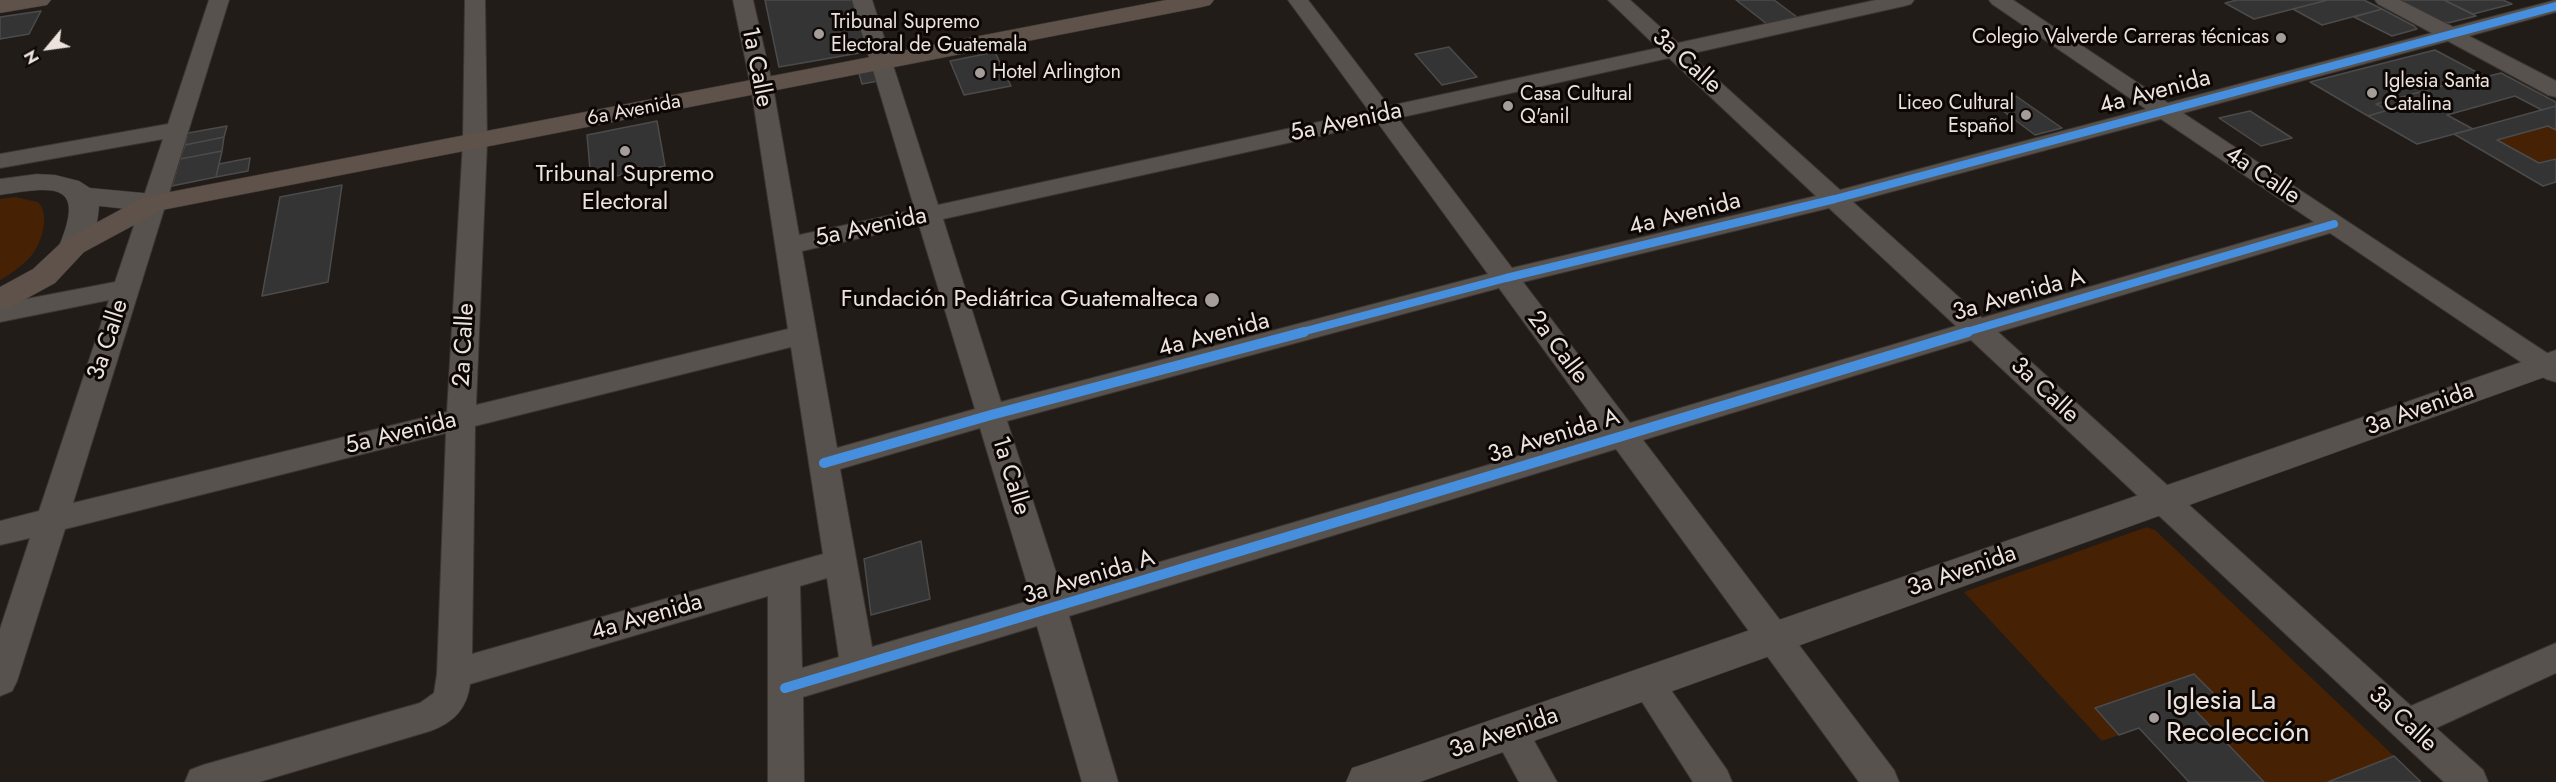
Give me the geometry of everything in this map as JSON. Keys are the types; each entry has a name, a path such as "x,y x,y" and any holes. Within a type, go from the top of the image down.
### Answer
{"main road":[{"path":"0,6 39,0"},
{"name":"6a Avenida","path":"0,300 44,276 57,266 74,246 154,203 1202,0"}],"street":[{"name":"3a Calle","path":"0,681 219,0"},
{"name":"2a Calle","path":"203,782 430,716 444,708 452,695 461,420 475,142 476,0"},
{"name":"1a Calle","path":"743,0 762,87 858,667"},
{"name":"1a Calle","path":"862,0 1052,609 1056,635 1100,782"},
{"name":"2a Calle","path":"1298,0 1881,782"},
{"name":"3a Calle","path":"1618,0 2470,782"},
{"name":"5a Avenida","path":"788,246 1904,0"},
{"name":"4a Calle","path":"1999,0 2334,224 2552,366"},
{"path":"2385,0 2556,90"},
{"name":"4a Avenida","path":"824,463 991,415 1506,279 1835,199 2556,6"},
{"path":"0,162 178,129"},
{"path":"0,187 30,182 52,182 70,187 81,196 154,203"},
{"name":"6a Avenida","path":"74,246 85,216 81,196"},
{"name":"3a Avenida A","path":"785,688 1977,329 2334,224"},
{"path":"0,313 126,288"},
{"name":"5a Avenida","path":"0,533 802,335"},
{"name":"3a Avenida","path":"1367,782 2552,366"},
{"name":"4a Avenida","path":"454,674 840,562"},
{"path":"784,578 786,782"},
{"path":"2407,724 2556,657"},
{"path":"1647,683 1714,782"},
{"path":"1510,732 1539,782"}],"shaded area":[{"path":"2548,126 2556,130 2556,159 2539,163 2497,140"},
{"path":"15,197 38,202 44,214 43,230 31,256 16,270 0,280 0,199"},
{"path":"2147,527 2155,530 2394,756 2328,782 2264,782 2194,709 2219,700 2194,674 2096,708 2119,735 2102,741 1964,592"}],"building":[{"name":"Tribunal Supremo Electoral de Guatemala","path":"765,0 855,0 871,51 779,67"},
{"path":"1736,0 1774,0 1797,17 1767,24"},
{"path":"2237,0 2328,0 2254,19 2225,3"},
{"path":"2328,0 2364,0 2382,9 2322,25 2293,9"},
{"path":"2398,0 2444,0 2476,16 2448,23 2439,21"},
{"path":"2444,0 2503,0 2512,4 2473,14"},
{"path":"2382,9 2417,29 2392,36 2354,17"},
{"path":"41,11 29,34 0,39 0,17"},
{"path":"1449,47 1477,77 1442,85 1415,54"},
{"name":"Iglesia Santa Catalina","path":"2435,50 2482,75 2376,104 2388,110 2368,116 2310,82"},
{"name":"Hotel Arlington","path":"995,52 1011,86 964,95 950,61"},
{"path":"873,67 878,81 862,84 858,70"},
{"path":"2501,73 2556,102 2556,106 2542,110 2515,96 2447,115 2473,129 2417,144 2368,116 2388,110 2376,104 2482,75 2485,77"},
{"name":"Liceo Cultural Español","path":"2016,96 2062,128 2035,135 1991,102"},
{"path":"2556,106 2556,130 2548,126 2497,140 2539,163 2556,159 2556,182 2543,186 2454,134"},
{"path":"2250,111 2292,138 2261,146 2219,118"},
{"name":"Tribunal Supremo Electoral","path":"657,121 665,166 591,181 587,135"},
{"path":"227,126 224,137 185,145 188,133"},
{"path":"224,137 222,151 180,159 185,145"},
{"path":"222,151 216,177 172,186 180,159"},
{"path":"250,158 248,171 216,177 219,164"},
{"path":"342,185 328,282 262,296 280,197"},
{"path":"921,541 930,599 871,615 864,559"},
{"name":"Iglesia La Recolección","path":"2194,674 2220,700 2194,709 2264,782 2189,782 2139,728 2119,735 2095,708"},
{"path":"2394,756 2421,782 2328,782"}],"cycle path":[{"path":"824,463 991,415 1506,278 1835,199 2556,6"},
{"path":"785,688 1977,329 2334,224"}],"place":[{"name":"Tribunal Supremo Electoral de Guatemala","path":"819,34"},
{"name":"Colegio Valverde Carreras técnicas","path":"2281,38"},
{"name":"Hotel Arlington","path":"980,73"},
{"name":"Iglesia Santa Catalina","path":"2372,93"},
{"name":"Casa Cultural Q'anil","path":"1508,106"},
{"name":"Liceo Cultural Español","path":"2026,115"},
{"name":"Tribunal Supremo Electoral","path":"625,151"},
{"name":"Fundación Pediátrica Guatemalteca","path":"1212,300"},
{"name":"Iglesia La Recolección","path":"2154,718"}]}
